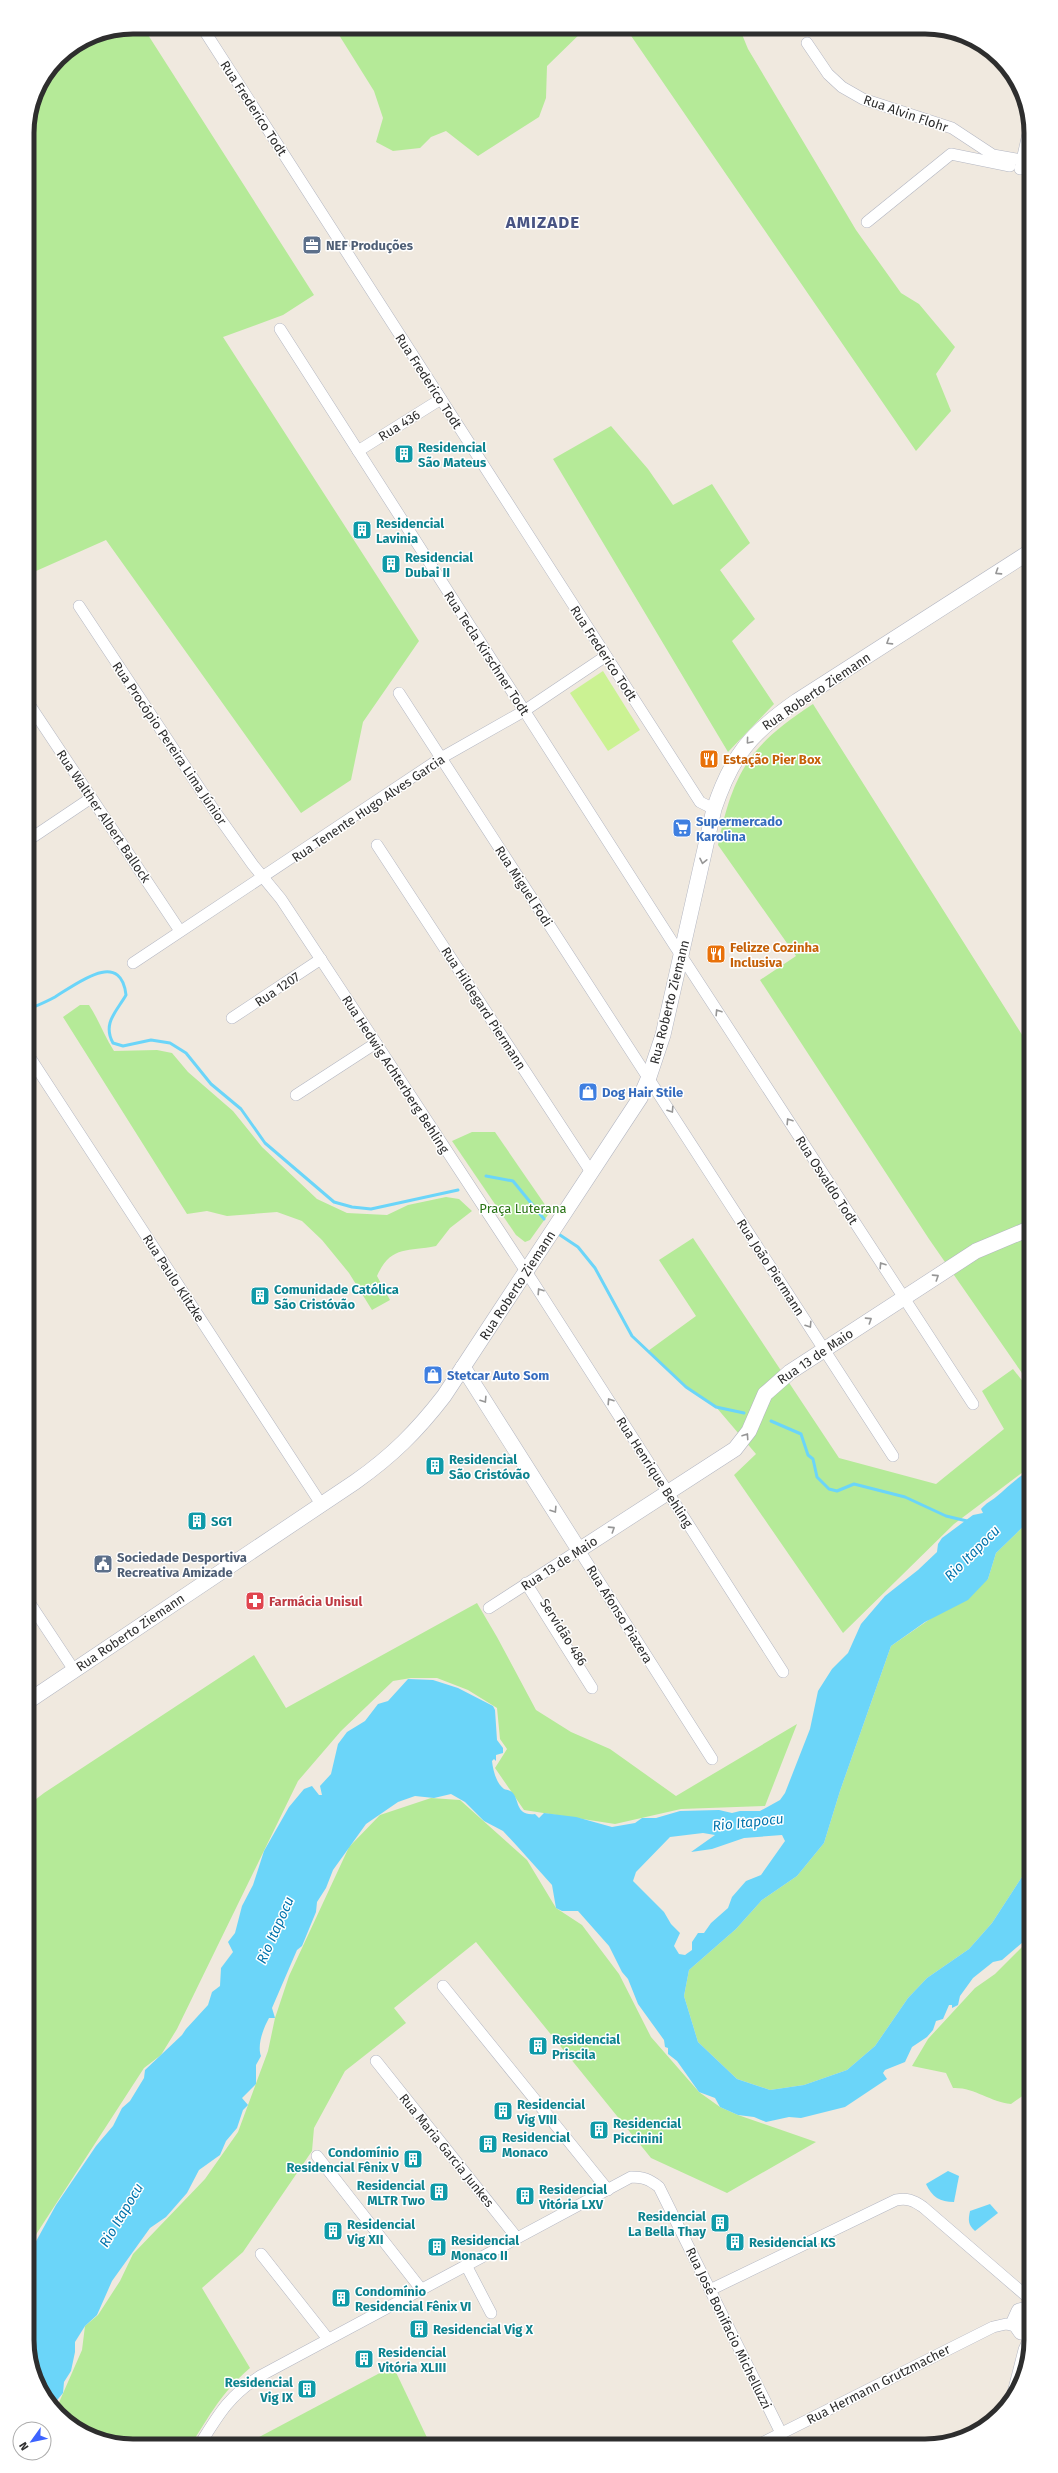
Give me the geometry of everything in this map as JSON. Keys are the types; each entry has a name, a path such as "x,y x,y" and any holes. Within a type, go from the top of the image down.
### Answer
{"main road":[{"name":"Rua Roberto Ziemann","path":"34,1697 360,1479 401,1447 430,1414 463,1367 627,1119 649,1078 663,1035 714,809 722,786 735,760 750,738 765,724 797,700 1024,555"},
{"name":"Rua 13 de Maio","path":"579,1550 735,1449 749,1431 761,1401 771,1387 790,1372 982,1248 1024,1231"},
{"name":"Rua Afonso Piazera","path":"463,1367 579,1550"}],"street":[{"name":"Rua Frederico Todt","path":"206,34 700,802 714,809"},
{"name":"Rua Alvin Flohr","path":"807,43 828,74 842,87 856,95 904,114 952,128 993,155 1021,165"},
{"path":"867,222 951,154 1021,165 1024,152"},
{"name":"Rua Tecla Kirschner Todt","path":"280,329 682,956"},
{"name":"Rua 436","path":"358,450 441,399"},
{"name":"Rua Procópio Pereira Lima Júnior","path":"79,606 216,813 264,877"},
{"name":"Rua Tenente Hugo Alves Garcia","path":"133,963 441,758 524,711 606,656"},
{"name":"Rua Miguel Fodi","path":"399,693 649,1078"},
{"name":"Rua Walther Albert Ballock","path":"34,711 180,931"},
{"path":"34,836 92,798"},
{"name":"Rua Hildegard Piermann","path":"377,846 592,1172"},
{"name":"Rua Hedwig Achterberg Behling","path":"264,877 321,959 526,1272"},
{"name":"Rua Osvaldo Todt","path":"682,956 973,1404"},
{"name":"Rua 1207","path":"232,1018 321,959"},
{"path":"296,1095 376,1043"},
{"name":"Rua Paulo Klitzke","path":"34,1064 321,1504"},
{"name":"Rua João Piermann","path":"649,1078 893,1456"},
{"name":"Rua Henrique Behling","path":"526,1272 783,1672"},
{"name":"Rua 13 de Maio","path":"489,1608 579,1550"},
{"name":"Rua Afonso Piazera","path":"579,1550 712,1759"},
{"path":"529,1582 595,1686"},
{"path":"34,1609 74,1670"},
{"path":"203,2439 219,2412 235,2393 262,2375 608,2190 443,1986"},
{"name":"Rua Maria Garcia Junkes","path":"376,2062 517,2238"},
{"path":"317,2156 421,2289"},
{"name":"Rua José Bonifacio Michelluzzi","path":"608,2190 631,2177 641,2177 650,2180 659,2187 781,2432"},
{"path":"710,2290 896,2200 906,2198 923,2207 1021,2292 1022,2316"},
{"path":"261,2254 328,2339"},
{"path":"466,2265 491,2312"},
{"name":"Rua Hermann Grutzmacher","path":"768,2439 957,2344 1022,2316"}],"green space":[{"path":"147,34 314,295 283,315 223,337 419,641 363,722 351,780 301,813 106,540 34,572 34,127 37,107 44,89 54,73 68,59 83,47 107,37"},
{"path":"338,34 580,34 547,66 546,98 539,117 478,156 446,131 431,137 420,148 393,151 376,142 383,118 374,91"},
{"path":"630,34 742,34 748,49 856,230 901,293 919,304 955,347 936,374 951,411 916,451"},
{"path":"611,426 648,469 673,505 712,484 750,543 720,570 755,619 732,641 774,704 728,752 553,459"},
{"path":"603,671 640,730 608,751 570,693"},
{"path":"813,704 1024,1038 1024,1376 929,1239 760,980 796,956 718,845 730,798 738,779 759,747 791,719"},
{"path":"80,1005 89,1005 114,1051 157,1050 172,1053 188,1072 233,1111 262,1147 317,1199 347,1213 387,1215 408,1205 446,1197 459,1199 472,1211 450,1228 436,1246 408,1250 394,1254 388,1259 382,1266 377,1276 390,1300 372,1310 349,1273 322,1240 302,1221 277,1212 227,1216 207,1211 187,1214 63,1017"},
{"name":"Praça Luterana","path":"472,1132 495,1132 550,1212 530,1240 525,1242 516,1235 452,1141"},
{"path":"693,1238 839,1458 936,1484 1004,1429 982,1391 1013,1369 1024,1383 1024,1471 954,1524 843,1633 734,1475 756,1454 716,1407 686,1387 648,1351 696,1316 659,1260"},
{"path":"1024,1526 1024,1874 992,1923 969,1949 927,1978 908,1998 875,2046 847,2070 804,2085 770,2090 737,2079 698,2042 684,1996 689,1970 736,1929 762,1900 797,1876 824,1843 840,1791 891,1646 988,1579 996,1553"},
{"path":"477,1603 536,1710 571,1732 610,1749 676,1796 797,1724 765,1806 681,1809 615,1824 524,1810 495,1768 507,1749 500,1739 497,1708 468,1690 437,1678 411,1678 393,1681 341,1731 298,1781 177,2029 161,2055 144,2068 34,2239 34,1801 254,1655 286,1708"},
{"path":"431,1798 460,1800 527,1860 556,1908 582,1925 619,1974 651,2037 699,2092 720,2107 738,2115 816,2142 727,2193 651,2158 476,1942 394,2008 406,2023 345,2071 314,2128 312,2151 243,2252 202,2288 250,2368 223,2396 194,2439 127,2439 101,2434 89,2429 73,2419 58,2405 82,2350 85,2326 98,2315 120,2281 133,2254 205,2179 238,2132 268,2051 275,2018 289,1976 349,1847 380,1815"},
{"path":"1024,1945 1024,2095 1011,2104 996,2101 961,2088 953,2088 946,2073 912,2066 928,2039 975,1988 995,1974"},
{"path":"393,2366 428,2439 255,2439"}],"water":[{"name":"Rio Itapocu","path":"1024,1474 1024,1526 996,1553 988,1579 968,1600 925,1622 891,1646 840,1791 824,1843 797,1876 762,1900 736,1929 689,1970 684,1996 698,2042 737,2079 770,2090 804,2085 847,2070 875,2046 908,1998 927,1978 969,1949 992,1923 1024,1874 1024,1941 1002,1960 993,1962 973,1978 960,1996 958,2005 952,2008 952,2005 949,2005 943,2019 936,2021 933,2030 927,2037 912,2047 905,2062 885,2070 883,2073 887,2079 845,2107 801,2118 789,2117 766,2122 754,2117 738,2115 720,2107 715,2098 699,2092 677,2061 668,2054 668,2048 665,2047 664,2040 638,2004 628,1979 622,1972 609,1946 578,1911 562,1911 556,1908 552,1885 503,1831 484,1821 465,1802 451,1794 434,1798 415,1796 398,1802 366,1824 333,1870 326,1888 317,1902 316,1912 302,1946 297,1950 272,2008 275,2018 269,2018 263,2032 260,2042 261,2056 256,2065 256,2084 242,2098 248,2105 243,2110 237,2128 226,2141 220,2155 199,2170 187,2193 166,2217 150,2228 112,2281 97,2315 85,2326 75,2342 75,2352 71,2371 64,2382 63,2393 56,2402 47,2390 39,2372 34,2346 34,2245 56,2205 96,2146 113,2126 122,2108 130,2101 144,2078 145,2070 182,2035 208,2005 212,1992 220,1986 221,1968 233,1952 228,1942 235,1933 242,1906 253,1885 264,1851 289,1807 304,1789 312,1786 319,1795 322,1795 320,1786 331,1774 338,1744 347,1732 365,1721 378,1704 388,1701 408,1679 433,1680 458,1688 493,1706 495,1710 497,1740 503,1748 503,1753 496,1755 496,1761 494,1759 492,1761 494,1772 501,1786 512,1792 519,1807 524,1813 535,1814 539,1818 544,1813 576,1817 612,1827 635,1823 642,1818 656,1818 680,1811 719,1810 732,1813 740,1811 760,1811 780,1800 785,1793 810,1729 818,1691 832,1669 848,1653 861,1624 885,1596 918,1570 937,1552 938,1544 942,1538 973,1515 983,1513 981,1509 985,1505","holes":["703,1833 715,1835 691,1852 712,1849 744,1838 782,1835 785,1841 761,1875 746,1881 732,1897 728,1908 711,1923 704,1933 698,1933 692,1942 692,1950 685,1955 679,1954 674,1946 680,1933 671,1924 664,1912 633,1881 636,1872 670,1837"]},
{"path":"948,2171 959,2176 954,2202 937,2198 926,2184"},
{"path":"990,2204 998,2213 975,2231 969,2222 970,2211"}],"waterway":[{"path":"34,1007 52,999 74,985 96,974 107,972 116,974 122,981 126,995 110,1023 110,1036 113,1043 123,1046 151,1040 170,1043 186,1053 211,1084 241,1109 265,1143 334,1202 352,1207 371,1209 458,1190"},
{"path":"486,1176 513,1181 544,1219"},
{"path":"560,1235 578,1247 595,1268 632,1336 686,1387 716,1407 744,1413"},
{"path":"771,1421 801,1434 808,1455 813,1459 817,1477 829,1489 837,1491 854,1484 905,1497 946,1516 967,1521"}],"place":[{"name":"NEF Produções","path":"312,245"},
{"name":"Residencial São Mateus","path":"404,454"},
{"name":"Residencial Lavinia","path":"362,530"},
{"name":"Residencial Dubai II","path":"391,564"},
{"name":"Estação Pier Box","path":"709,759"},
{"name":"Supermercado Karolina","path":"682,828"},
{"name":"Felizze Cozinha Inclusiva","path":"716,954"},
{"name":"Dog Hair Stile","path":"588,1092"},
{"name":"Comunidade Católica São Cristóvão","path":"260,1296"},
{"name":"Stetcar Auto Som","path":"433,1375"},
{"name":"Residencial São Cristóvão","path":"435,1466"},
{"name":"SG1","path":"197,1521"},
{"name":"Sociedade Desportiva Recreativa Amizade","path":"103,1564"},
{"name":"Farmácia Unisul","path":"255,1601"},
{"name":"Residencial Priscila","path":"538,2046"},
{"name":"Residencial Vig VIII","path":"503,2111"},
{"name":"Residencial Piccinini","path":"599,2130"},
{"name":"Residencial Monaco","path":"488,2144"},
{"name":"Condomínio Residencial Fênix V","path":"413,2159"},
{"name":"Residencial MLTR Two","path":"439,2192"},
{"name":"Residencial Vitória LXV","path":"525,2196"},
{"name":"Residencial La Bella Thay","path":"720,2223"},
{"name":"Residencial Vig XII","path":"333,2231"},
{"name":"Residencial KS","path":"735,2242"},
{"name":"Residencial Monaco II","path":"437,2247"},
{"name":"Condomínio Residencial Fênix VI","path":"341,2298"},
{"name":"Residencial Vig X","path":"419,2329"},
{"name":"Residencial Vitória XLIII","path":"364,2359"},
{"name":"Residencial Vig IX","path":"307,2389"}],"district":[{"name":"AMIZADE","path":"543,222"}]}
